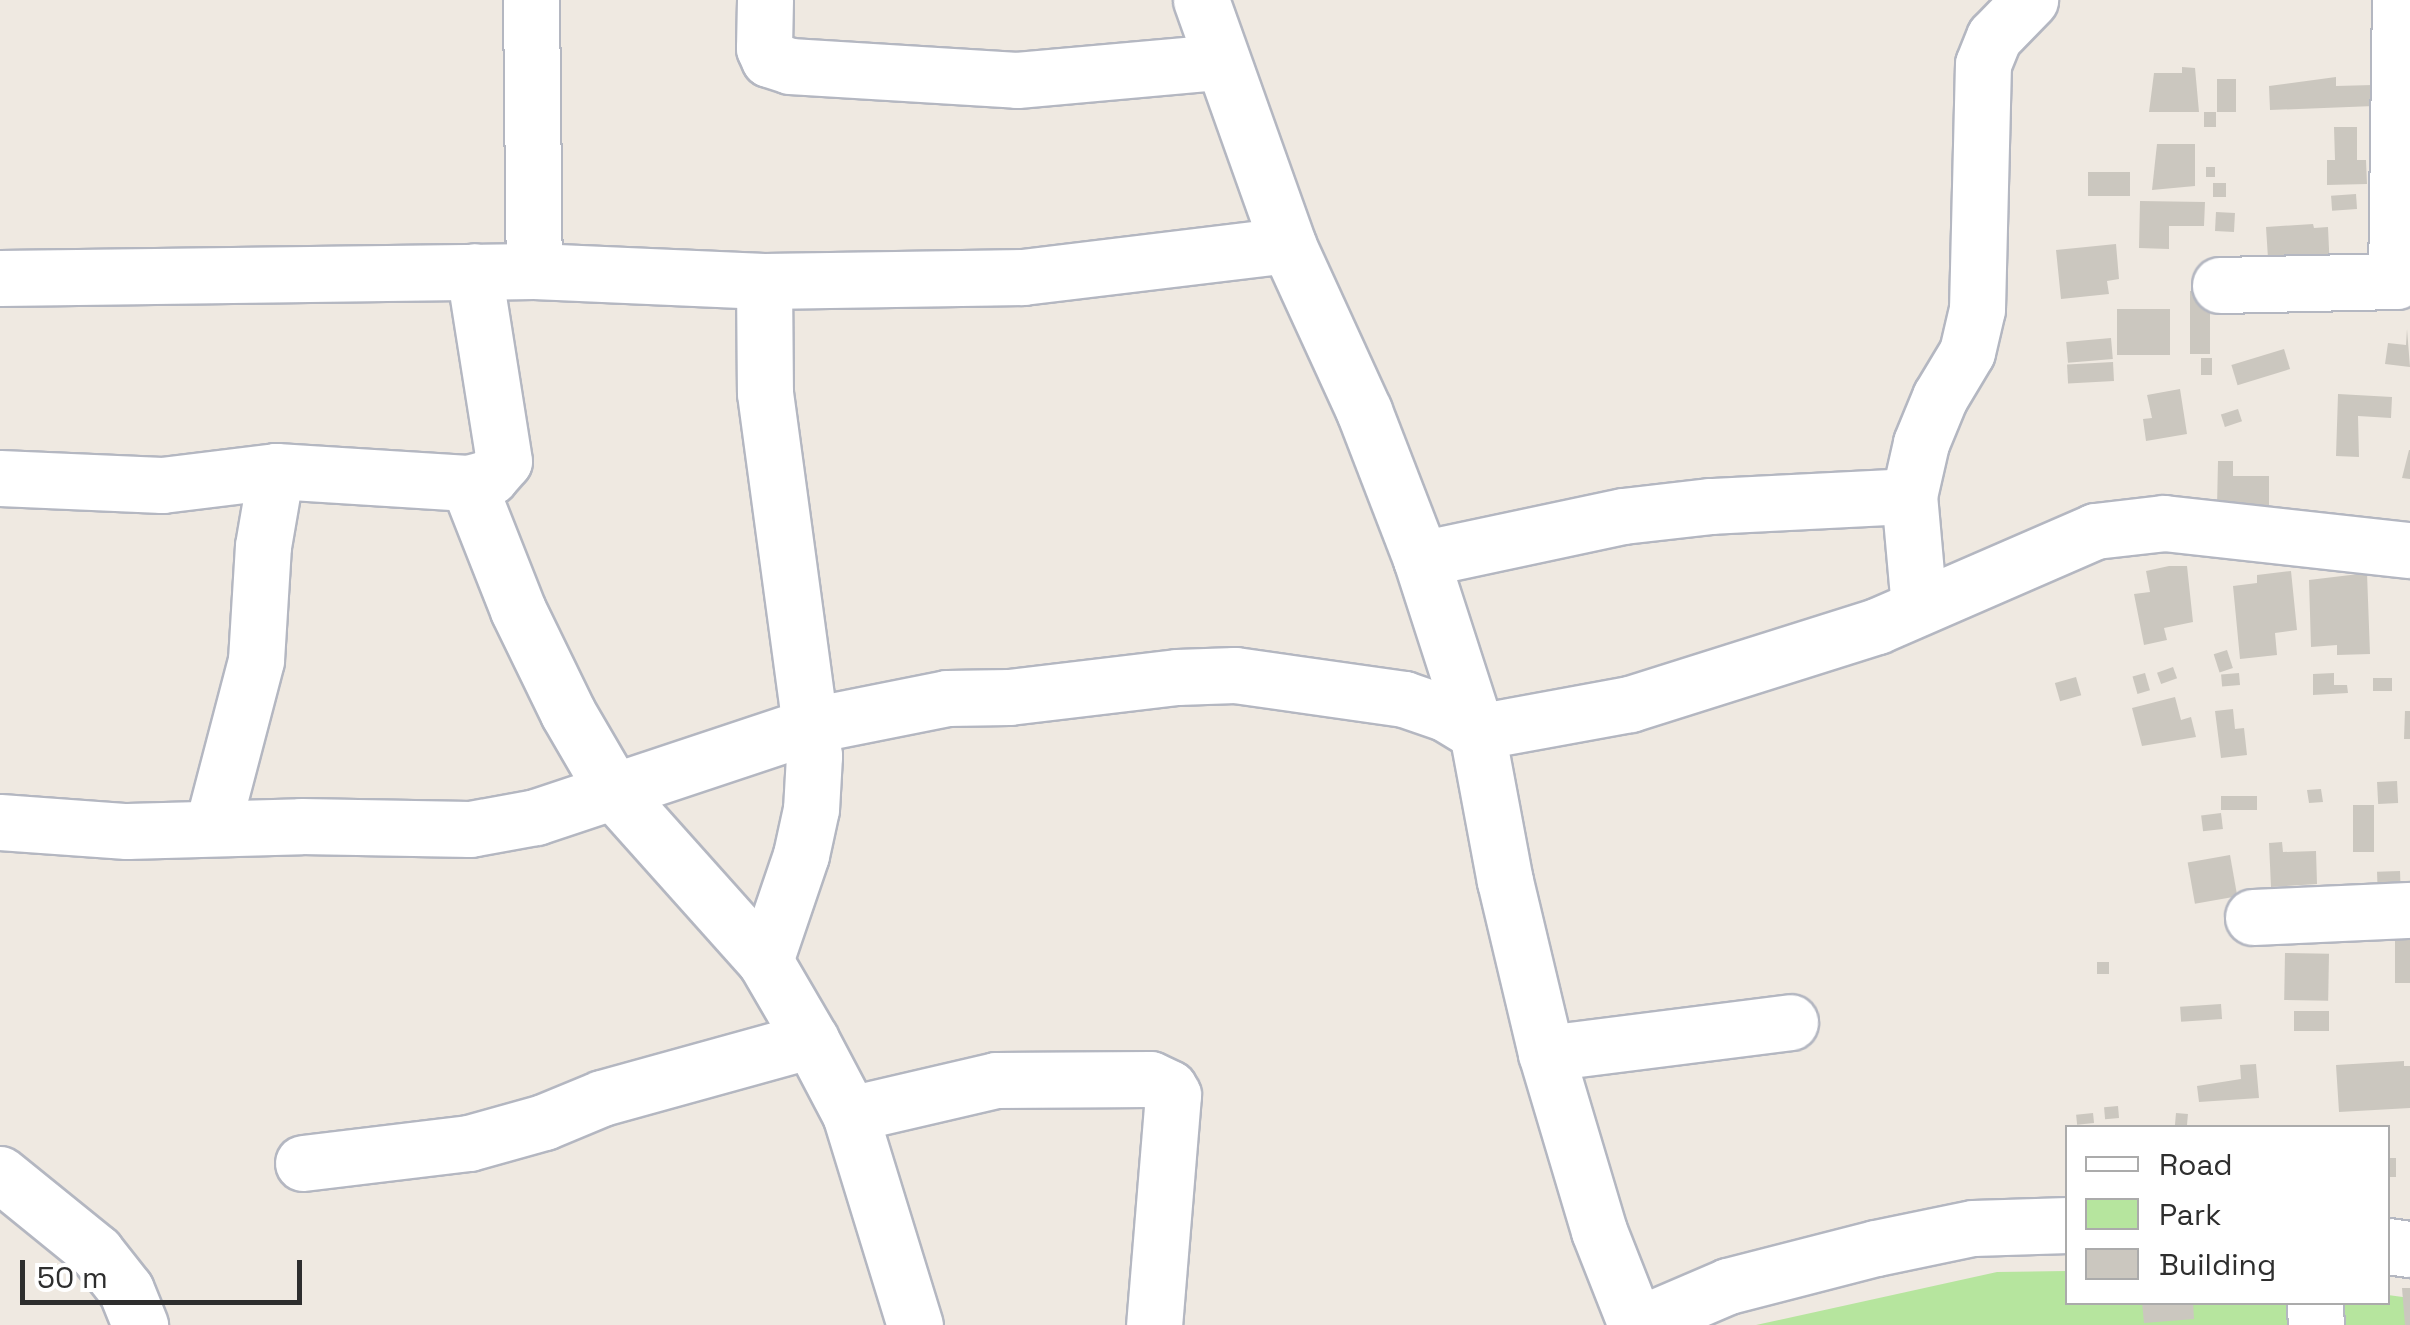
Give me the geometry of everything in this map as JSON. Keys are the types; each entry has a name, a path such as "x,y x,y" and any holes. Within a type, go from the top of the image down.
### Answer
{"street":[{"path":"531,0 534,270"},
{"path":"765,0 764,48 769,59 790,66 1016,80 1219,62"},
{"path":"1201,0 1219,62 1288,245 1364,411 1421,559 1478,732 1504,881 1546,1053 1599,1231 1636,1325 1728,1286 1876,1248 1973,1228 2065,1225"},
{"path":"1920,607 1909,496 1921,442 1940,397 1967,352 1977,309 1983,64 1994,36 2030,0"},
{"path":"2220,285 2396,280 2404,204 2400,0"},
{"path":"0,278 534,270 764,280 1024,277 1288,245"},
{"path":"0,478 162,484 276,471 468,483 496,474 504,462 474,271"},
{"path":"764,280 765,393 812,726 811,809 801,855 765,961"},
{"path":"212,828 256,660 262,546 276,471"},
{"path":"468,483 518,610 568,713 614,792 765,961 811,1040 850,1114 914,1325"},
{"path":"1421,559 1641,514 1711,506 1909,496"},
{"path":"0,822 127,831 470,829 536,817 812,726 947,698 1235,675 1404,699 1445,713 1478,732 1630,704 1877,626 2095,532 2164,523 2410,550"},
{"path":"2254,917 2410,910"},
{"path":"1546,1053 1790,1022"},
{"path":"303,1163 469,1143 544,1122 602,1098 811,1040"},
{"path":"850,1114 996,1080 1150,1079 1169,1088 1173,1095 1158,1236 1154,1325"},
{"path":"0,1174 96,1252 126,1290 140,1325"}],"green space":[{"path":"2065,1271 2065,1305 2390,1305 2390,1295 2410,1298 2410,1325 1756,1325 1997,1272"}],"building":[{"path":"2182,67 2195,68 2199,112 2149,112 2154,73 2182,73"},
{"path":"2336,77 2336,86 2373,85 2374,106 2270,110 2269,86"},
{"path":"2217,79 2236,79 2236,112 2217,112"},
{"path":"2204,112 2216,112 2216,127 2204,127"},
{"path":"2334,127 2357,127 2357,160 2366,160 2367,184 2327,185 2327,160 2335,160"},
{"path":"2157,144 2195,144 2195,186 2152,190"},
{"path":"2206,167 2215,167 2215,177 2206,177"},
{"path":"2088,172 2130,172 2130,196 2088,196"},
{"path":"2213,183 2226,183 2226,197 2213,197"},
{"path":"2356,194 2357,209 2332,211 2331,196"},
{"path":"2140,201 2205,202 2204,226 2169,226 2169,249 2139,248"},
{"path":"2216,212 2235,213 2234,232 2215,231"},
{"path":"2313,224 2314,228 2328,227 2330,271 2269,274 2266,227"},
{"path":"2116,244 2119,279 2107,281 2109,294 2061,299 2056,250"},
{"path":"2190,291 2210,291 2210,354 2190,354"},
{"path":"2117,309 2170,309 2170,355 2117,355"},
{"path":"2407,329 2410,367 2385,364 2388,343 2406,345"},
{"path":"2111,338 2113,359 2068,363 2066,342"},
{"path":"2284,349 2290,369 2238,385 2231,365"},
{"path":"2201,358 2212,358 2212,375 2201,375"},
{"path":"2113,362 2114,381 2068,383 2067,364"},
{"path":"2180,389 2187,434 2146,441 2143,419 2152,418 2147,395"},
{"path":"2338,394 2392,397 2391,418 2358,416 2359,457 2336,456"},
{"path":"2238,409 2242,421 2225,427 2221,415"},
{"path":"2410,450 2410,479 2402,478"},
{"path":"2218,461 2233,461 2233,476 2269,476 2269,518 2217,507"},
{"path":"2187,566 2193,622 2164,628 2167,640 2144,645 2134,594 2150,592 2146,571"},
{"path":"2291,571 2297,630 2275,633 2277,655 2240,659 2233,586 2257,583 2257,575"},
{"path":"2367,573 2370,654 2337,655 2337,645 2311,647 2309,580"},
{"path":"2227,650 2233,668 2220,672 2214,654"},
{"path":"2173,667 2177,678 2161,684 2157,673"},
{"path":"2145,673 2150,690 2137,694 2133,677"},
{"path":"2239,673 2240,685 2222,687 2221,675"},
{"path":"2334,673 2334,685 2347,685 2348,693 2313,695 2313,674"},
{"path":"2076,677 2081,695 2060,701 2055,683"},
{"path":"2373,678 2392,678 2392,691 2373,691"},
{"path":"2175,697 2181,720 2191,717 2196,737 2142,746 2132,708"},
{"path":"2233,709 2235,729 2244,728 2247,755 2221,758 2215,711"},
{"path":"2405,711 2410,711 2410,739 2404,739"},
{"path":"2397,781 2398,803 2378,804 2377,782"},
{"path":"2321,789 2323,802 2309,803 2307,790"},
{"path":"2221,796 2257,796 2257,810 2221,810"},
{"path":"2353,805 2374,805 2374,852 2353,852"},
{"path":"2221,813 2223,829 2203,831 2201,815"},
{"path":"2282,842 2283,852 2316,851 2317,884 2271,887 2269,843"},
{"path":"2230,855 2237,896 2195,904 2188,862"},
{"path":"2400,871 2401,898 2378,899 2377,872"},
{"path":"2395,940 2410,940 2410,983 2395,983"},
{"path":"2285,953 2329,954 2328,1001 2284,1000"},
{"path":"2097,962 2109,962 2109,974 2097,974"},
{"path":"2221,1004 2222,1019 2181,1022 2180,1007"},
{"path":"2294,1011 2329,1011 2329,1031 2294,1031"},
{"path":"2404,1061 2404,1066 2410,1066 2410,1108 2339,1112 2336,1065"},
{"path":"2256,1064 2259,1098 2199,1102 2197,1086 2241,1079 2240,1065"},
{"path":"2118,1106 2119,1118 2105,1119 2104,1107"},
{"path":"2093,1113 2094,1123 2077,1125 2076,1115"},
{"path":"2176,1113 2188,1114 2187,1125 2175,1125"},
{"path":"2390,1158 2396,1158 2396,1177 2390,1177"},
{"path":"2402,1288 2410,1288 2410,1325 2405,1325"},
{"path":"2142,1305 2193,1305 2194,1319 2144,1323"}]}
